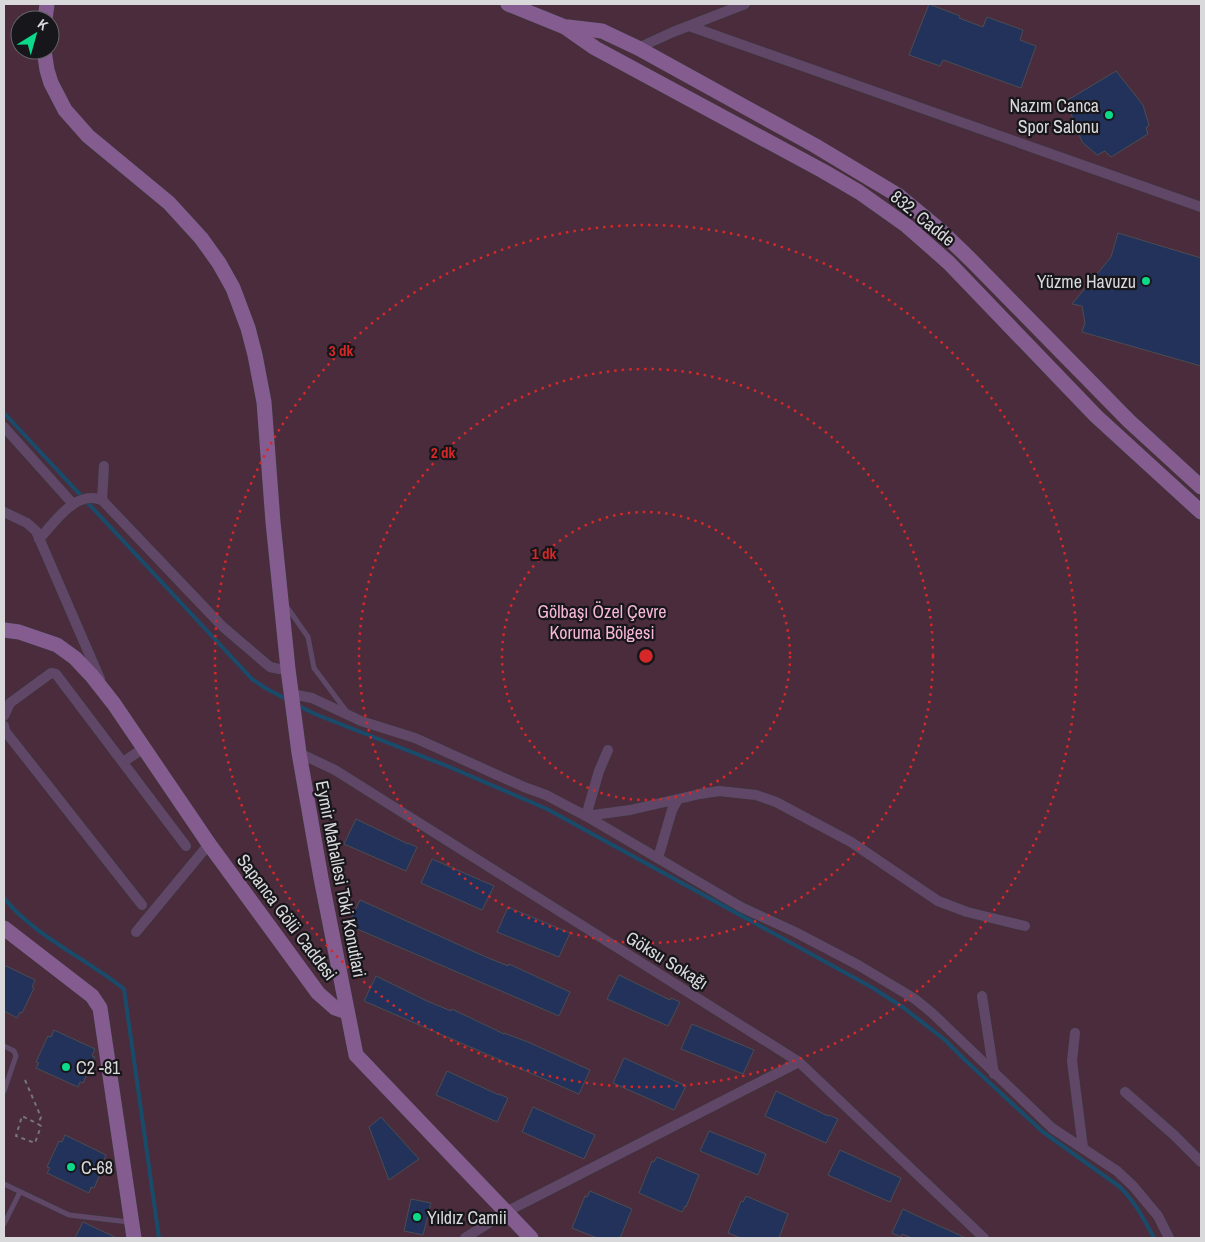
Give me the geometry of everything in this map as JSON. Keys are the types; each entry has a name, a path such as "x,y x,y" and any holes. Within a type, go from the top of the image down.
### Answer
{"street":[{"name":"832. Cadde","path":"508,4 565,27 596,48 823,171 884,209 949,263 1110,429 1201,512"},
{"path":"638,48 741,4"},
{"path":"689,26 1201,207"},
{"name":"832. Cadde","path":"565,27 602,31 638,48 814,145 899,196 970,258 1129,421 1201,487"},
{"name":"Eymir Mahallesi Toki Konutlari","path":"46,60 52,84 65,110 74,121 88,136 150,186 180,215 201,238 219,263 233,288 255,355 264,402 268,475 280,597 299,753 347,1012"},
{"path":"1052,371 1066,358"},
{"path":"4,427 76,502"},
{"path":"102,500 104,466"},
{"path":"39,539 76,502 90,497 102,500 222,626 270,667 288,669"},
{"path":"4,512 32,526 106,693"},
{"name":"Sapanca Gölü Caddesi","path":"4,630 19,632 57,645 74,658 106,693 209,844 318,993 335,1008 347,1012"},
{"path":"4,716 10,704 54,672 186,846"},
{"path":"291,694 312,698 351,716 415,738 546,795 586,816 741,907 795,932 858,965 914,998 1052,1128 1117,1171 1133,1186 1158,1216 1170,1238"},
{"path":"4,726 5,730 142,905"},
{"path":"123,762 144,748"},
{"path":"586,816 599,771 608,750"},
{"name":"Göksu Sokağı","path":"299,753 335,770 798,1062 984,1238"},
{"path":"586,816 630,810 719,791 756,795 776,802 851,842 938,901 967,912 1025,926"},
{"path":"658,858 672,810 678,799"},
{"path":"136,932 209,844"},
{"path":"4,928 92,996 100,1008 134,1238"},
{"path":"982,996 994,1074"},
{"path":"347,1012 356,1055 531,1238"},
{"path":"1075,1033 1072,1061 1083,1148"},
{"path":"465,1238 506,1212 798,1062"},
{"path":"1125,1092 1174,1135 1201,1162"}],"lane":[{"path":"280,597 308,638 314,668 351,716"},
{"path":"4,1046 14,1051 16,1056 4,1091"},
{"path":"4,1184 69,1215 132,1222"},
{"path":"4,1224 20,1192"}],"path":[{"path":"25,1080 41,1117 38,1124 40,1126 34,1143 16,1136 22,1116 38,1124"}],"green space":[{"name":"Gölbaşı Özel Çevre Koruma Bölgesi","path":"4,4 1201,4 1201,1238 4,1238"}],"building":[{"path":"929,4 983,27 987,17 1023,30 1020,40 1036,46 1021,88 943,60 940,66 909,55"},
{"name":"Nazım Canca Spor Salonu","path":"1116,71 1143,105 1149,125 1146,128 1148,134 1111,157 1105,151 1097,155 1082,142 1066,101"},
{"name":"Yüzme Havuzu","path":"1118,233 1201,258 1201,366 1082,332 1085,323 1082,306 1072,304 1111,257"},
{"path":"356,819 417,847 406,871 344,844"},
{"path":"432,859 494,886 482,910 421,883"},
{"path":"360,900 486,957 508,966 509,964 570,992 559,1016 348,925"},
{"path":"508,907 570,933 559,957 497,932"},
{"path":"4,965 35,980 32,987 34,988 22,1013 20,1012 17,1018 4,1011"},
{"path":"619,975 670,1000 671,998 680,1002 668,1026 607,999"},
{"path":"376,976 427,1001 451,1011 452,1009 504,1034 528,1042 590,1070 579,1094 364,1001"},
{"path":"692,1024 754,1050 743,1074 681,1049"},
{"path":"54,1030 95,1049 92,1056 95,1057 83,1083 80,1082 78,1087 36,1068 39,1063 36,1062 48,1036 51,1037"},
{"path":"624,1058 686,1086 674,1110 613,1083"},
{"path":"447,1071 508,1098 497,1122 436,1095"},
{"path":"776,1091 838,1119 826,1143 765,1116"},
{"path":"533,1107 595,1135 584,1159 522,1132"},
{"path":"381,1117 419,1159 389,1180 369,1127"},
{"path":"709,1131 766,1154 758,1175 700,1151"},
{"path":"65,1135 106,1155 103,1162 105,1163 94,1188 91,1187 89,1193 47,1173 50,1168 47,1167 59,1141 62,1142"},
{"path":"840,1150 901,1178 890,1202 828,1175"},
{"path":"657,1157 699,1175 686,1207 682,1212 639,1193 652,1161 654,1162"},
{"path":"590,1191 632,1209 620,1238 597,1238 572,1228 585,1196 587,1197"},
{"path":"746,1196 788,1214 779,1238 741,1238 728,1233 741,1201 743,1202"},
{"path":"411,1199 431,1203 423,1235 404,1231"},
{"path":"903,1209 966,1238 912,1238 902,1234 901,1237 892,1233"},
{"path":"83,1222 117,1238 75,1238"}],"waterway":[{"path":"4,413 252,679 288,700"},
{"path":"297,705 547,809 873,988 904,1008 945,1040 1043,1132 1120,1187 1135,1205 1154,1238"},
{"path":"4,898 30,924 124,989 159,1238"}],"place":[{"name":"Nazım Canca Spor Salonu","path":"1109,115"},
{"name":"Yüzme Havuzu","path":"1146,281"},
{"name":"C2 -81","path":"66,1067"},
{"name":"C-68","path":"71,1167"},
{"name":"Yıldız Camii","path":"417,1217"}]}
